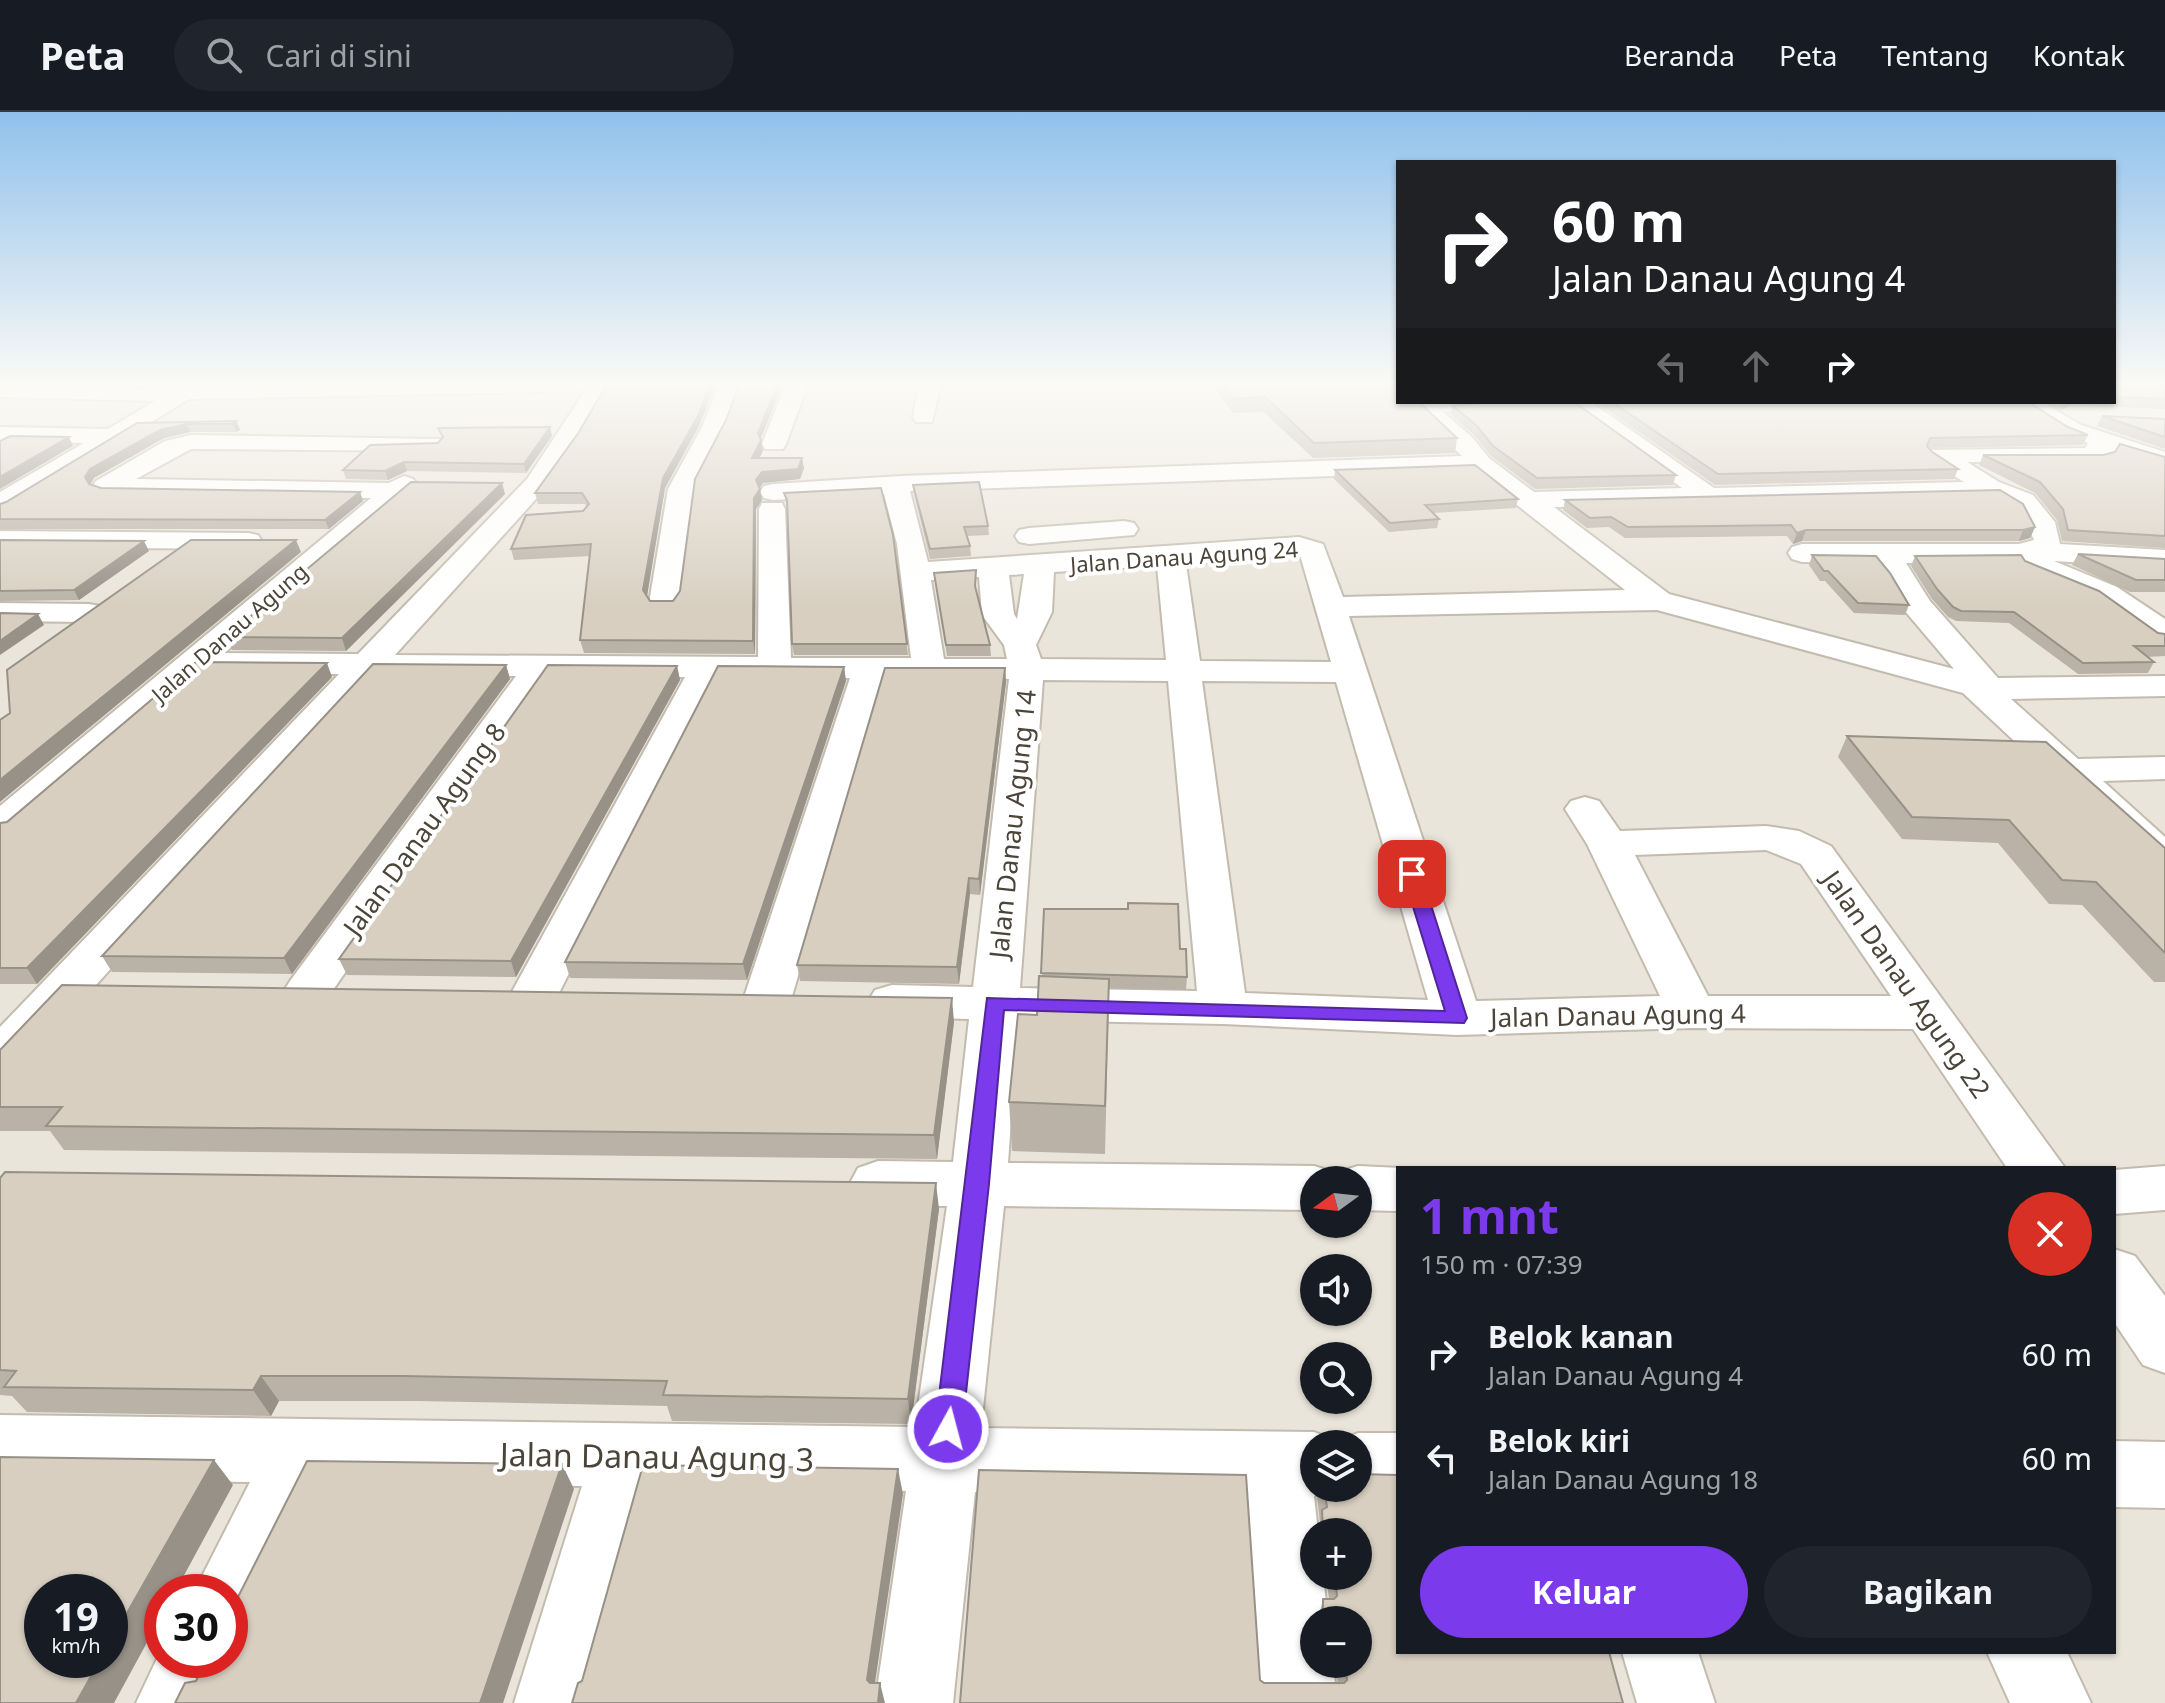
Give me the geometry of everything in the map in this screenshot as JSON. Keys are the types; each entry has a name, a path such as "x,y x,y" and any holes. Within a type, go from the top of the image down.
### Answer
{"street":[{"path":"0,503 75,458"},
{"name":"Jalan Danau Agung","path":"153,458 105,486 409,485"},
{"name":"Jalan Danau Agung","path":"0,826 334,541 409,485 424,458"},
{"path":"0,1058 507,516 554,458"},
{"path":"664,603 681,489 697,458"},
{"path":"1476,458 1658,601"},
{"path":"1657,458 1706,494"},
{"path":"1943,458 1994,489"},
{"path":"775,668 772,500 899,485 1480,463"},
{"path":"1819,471 1849,492"},
{"path":"504,484 536,484"},
{"path":"899,485 896,488 927,552 929,669"},
{"path":"1526,500 1994,489 2015,494 2025,501 2033,508 2045,530 2048,541 2044,546 2014,554"},
{"path":"507,516 548,514"},
{"path":"1002,538 1124,529"},
{"path":"0,539 334,541"},
{"path":"152,567 189,540"},
{"name":"Jalan Danau Agung 24","path":"927,552 993,568 1307,547 1313,550 1457,1018"},
{"path":"1802,553 2058,552 2165,559"},
{"path":"2014,554 2106,593 2165,634"},
{"path":"1883,555 1903,578 1916,604 1982,688 2066,771 2165,859"},
{"path":"1171,557 1223,1008"},
{"name":"Jalan Danau Agung 14","path":"914,1703 978,1184 1023,658 1036,612 1040,565"},
{"path":"993,568 998,615 1023,658"},
{"path":"1330,607 1617,599 1658,601 1982,688 2165,686"},
{"path":"0,612 102,604 51,639"},
{"path":"193,663 929,669 1023,658 1184,671 1349,672"},
{"name":"Jalan Danau Agung 8","path":"307,992 540,666"},
{"path":"580,998 511,996 707,667"},
{"path":"807,1001 870,669"},
{"path":"2066,771 2165,768"},
{"name":"Jalan Danau Agung 22","path":"1692,1012 1597,826 1766,838 1799,845 1816,855 2036,1166"},
{"path":"63,990 124,991"},
{"name":"Jalan Danau Agung 4","path":"720,999 1223,1008 1457,1018 1692,1012 1926,1013"},
{"path":"836,1182 1300,1188"},
{"path":"1372,1188 1396,1189"},
{"path":"2116,1192 2165,1188"},
{"path":"2116,1277 2165,1345"},
{"name":"Jalan Danau Agung 3","path":"0,1447 1295,1464"},
{"path":"240,1574 303,1451"},
{"path":"553,1703 626,1455"},
{"path":"1295,1464 1298,1703"},
{"path":"1372,1465 1396,1465"},
{"path":"2116,1474 2165,1475"},
{"path":"1661,1654 1676,1703"},
{"path":"2026,1654 2052,1703"},
{"path":"175,1703 188,1678"}],"shaded area":[{"path":"0,458 2165,458 2165,1703 0,1703"}],"building":[{"path":"0,458 32,458 0,477"},
{"path":"79,458 109,458 90,469 85,477 89,484 101,488 360,492 325,520 0,519 0,504"},
{"path":"356,458 528,458 524,464 404,462 385,471 343,470"},
{"path":"560,458 674,458 663,478 643,590 650,601 673,601 680,591 695,479 706,458 802,458 798,469 762,472 756,480 760,489 754,498 753,641 580,640 591,544 511,549 526,515 583,511 589,504 582,493 535,493"},
{"path":"1510,458 1653,458 1676,475 1537,478"},
{"path":"1695,458 1942,458 1958,469 1718,474"},
{"path":"1990,458 2165,458 2165,536 2068,530 2063,509 2040,482"},
{"path":"1475,465 1518,499 1425,505 1439,519 1390,523 1335,470"},
{"path":"411,482 502,483 342,638 226,637"},
{"path":"979,482 988,526 964,527 970,546 930,549 913,485"},
{"path":"881,488 893,535 907,644 792,644 787,500 784,493"},
{"path":"2000,490 2023,504 2035,527 2023,530 1806,530 1797,533 1791,525 1628,527 1611,517 1590,518 1565,500"},
{"path":"0,540 144,541 74,590 0,591"},
{"path":"191,540 296,540 0,780 0,720 10,713 7,670"},
{"path":"2078,554 2165,559 2165,580 2136,580"},
{"path":"1812,555 1876,556 1909,605 1858,603 1828,571 1824,571"},
{"path":"2021,555 2025,561 2099,591 2158,633 2165,634 2165,646 2134,646 2154,662 2083,663 2014,612 1961,611 1953,607 1937,589 1915,556"},
{"path":"976,570 975,586 990,645 946,645 934,573"},
{"path":"0,613 38,614 0,641"},
{"path":"196,662 327,663 27,968 0,968 0,823 7,822"},
{"path":"373,664 506,665 284,958 102,956"},
{"path":"548,665 677,666 511,961 339,959"},
{"path":"718,666 844,667 743,964 565,962"},
{"path":"885,668 1005,668 979,879 969,878 957,967 797,965"},
{"path":"1847,736 2046,742 2165,848 2165,953 2096,882 2062,880 2009,820 1912,817"},
{"path":"1128,903 1178,904 1180,949 1186,949 1187,977 1041,973 1044,909 1128,909"},
{"path":"1039,976 1109,979 1105,1106 1009,1102 1018,1014 1037,1015"},
{"path":"62,985 952,998 934,1135 46,1126 62,1107 0,1107 0,1050"},
{"path":"5,1172 936,1183 908,1399 663,1395 667,1381 403,1376 261,1376 253,1390 4,1387 16,1371 0,1370 0,1178"},
{"path":"0,1457 214,1460 149,1574 144,1574 144,1583 128,1611 128,1574 24,1574 24,1678 90,1678 76,1703 0,1703"},
{"path":"307,1461 562,1464 480,1703 175,1703 185,1683 197,1678 248,1678 248,1577"},
{"path":"643,1465 898,1469 867,1680 880,1683 878,1703 572,1703 578,1683 582,1681"},
{"path":"979,1470 1246,1475 1260,1680 1264,1683 1344,1683 1347,1678 1372,1678 1372,1606 1323,1606 1323,1599 1334,1599 1336,1590 1372,1590 1372,1518 1322,1518 1322,1510 1327,1507 1326,1502 1372,1502 1372,1474 1396,1475 1396,1654 1610,1654 1623,1703 960,1703"}],"route":[{"path":"948,1429 978,1184 994,1003 1223,1008 1457,1018 1412,874"}]}
